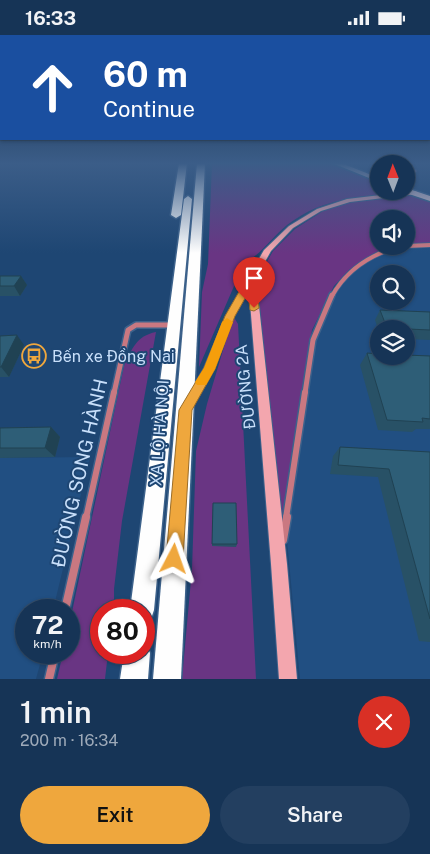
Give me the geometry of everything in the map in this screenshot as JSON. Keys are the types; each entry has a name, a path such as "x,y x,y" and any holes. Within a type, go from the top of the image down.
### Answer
{"highway":[{"name":"XA LỘ HÀ NỘI","path":"167,679 186,410 184,291 169,272 179,193"},
{"path":"184,291 191,193"},
{"path":"184,291 197,193"},
{"name":"XA LỘ HÀ NỘI","path":"143,599 174,325 184,291 199,283 202,267 206,193"},
{"path":"134,679 136,664"}],"main road":[{"path":"418,193 430,197"}],"street":[{"path":"186,410 209,369 230,316 268,250 291,227 319,210 349,200 370,197"},
{"path":"415,246 430,245"},
{"path":"279,564 313,340 321,316 336,286 360,263 375,255"},
{"name":"ĐƯỜNG 2A","path":"252,278 288,679"},
{"name":"ĐƯỜNG SONG HÀNH","path":"67,599 128,330 136,325 174,325"},
{"path":"49,679 52,664"}],"shaded area":[{"path":"211,193 370,193 370,196 344,199 315,208 301,215 287,225 262,250 244,263 199,367 202,292 208,264"},
{"path":"415,195 430,201 430,244 415,245 415,210 370,210 372,255 349,270 334,286 312,330 281,525 257,279 273,251 295,229 323,211 351,202 415,200"},
{"path":"430,246 430,679 300,679 287,540 317,331 338,288 353,272 377,256 415,255 415,247"},
{"path":"235,319 238,324 256,679 182,679 192,569 196,451 207,404 232,320"},
{"path":"156,332 122,521 114,599 90,599 90,664 107,664 105,679 57,679 60,664 80,664 80,599 75,599 124,366 135,344 149,334"},
{"path":"90,457 56,599 15,599 15,664 40,664 36,679 0,679 0,458"}],"building":[{"path":"0,276 21,276 14,286 0,286"},
{"path":"380,310 430,312 430,330 415,329 415,320 384,320"},
{"path":"17,335 1,367 0,367 0,336"},
{"path":"415,355 430,356 430,419 422,418 423,422 387,420 371,365 415,365"},
{"path":"51,427 45,448 0,448 0,428"},
{"path":"340,447 430,452 430,619 389,469 338,465"},
{"path":"213,503 236,503 237,544 212,544"}],"slow traffic":[{"path":"202,382 227,322"}],"place":[{"name":"Bến xe Đồng Nai","path":"34,356"}],"route":[{"path":"174,559 186,410 209,369 230,316 252,278 254,308"}]}
